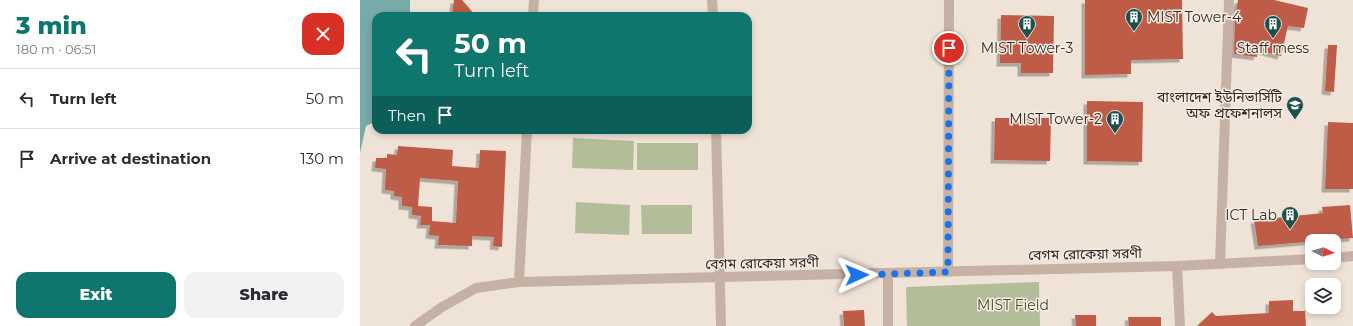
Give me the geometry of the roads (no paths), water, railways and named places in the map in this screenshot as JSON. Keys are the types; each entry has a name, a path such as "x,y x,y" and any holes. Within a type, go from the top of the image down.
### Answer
{"street":[{"path":"533,12 534,0"},
{"path":"712,0 713,12"},
{"path":"948,272 949,0"},
{"path":"1220,264 1228,0"},
{"path":"519,282 527,134"},
{"path":"716,134 721,326"},
{"path":"1341,257 1353,256"},
{"name":"বেগম রোকেয়া সরণী","path":"415,326 442,307 476,288 519,282 1177,266 1305,259"},
{"path":"1177,266 1180,326"},
{"path":"888,274 888,326"}],"water":[{"path":"360,0 410,0 410,12 372,12 372,123 366,126 360,153"}],"place":[{"name":"MIST Tower-4","path":"1134,32"},
{"name":"MIST Tower-3","path":"1027,39"},
{"name":"Staff mess","path":"1273,39"},
{"name":"বাংলাদেশ ইউনিভার্সিটি অফ প্রফেশনালস","path":"1295,120"},
{"name":"MIST Tower-2","path":"1115,134"},
{"name":"ICT Lab","path":"1290,230"}],"park label":[{"name":"MIST Field","path":"1013,305"}]}
